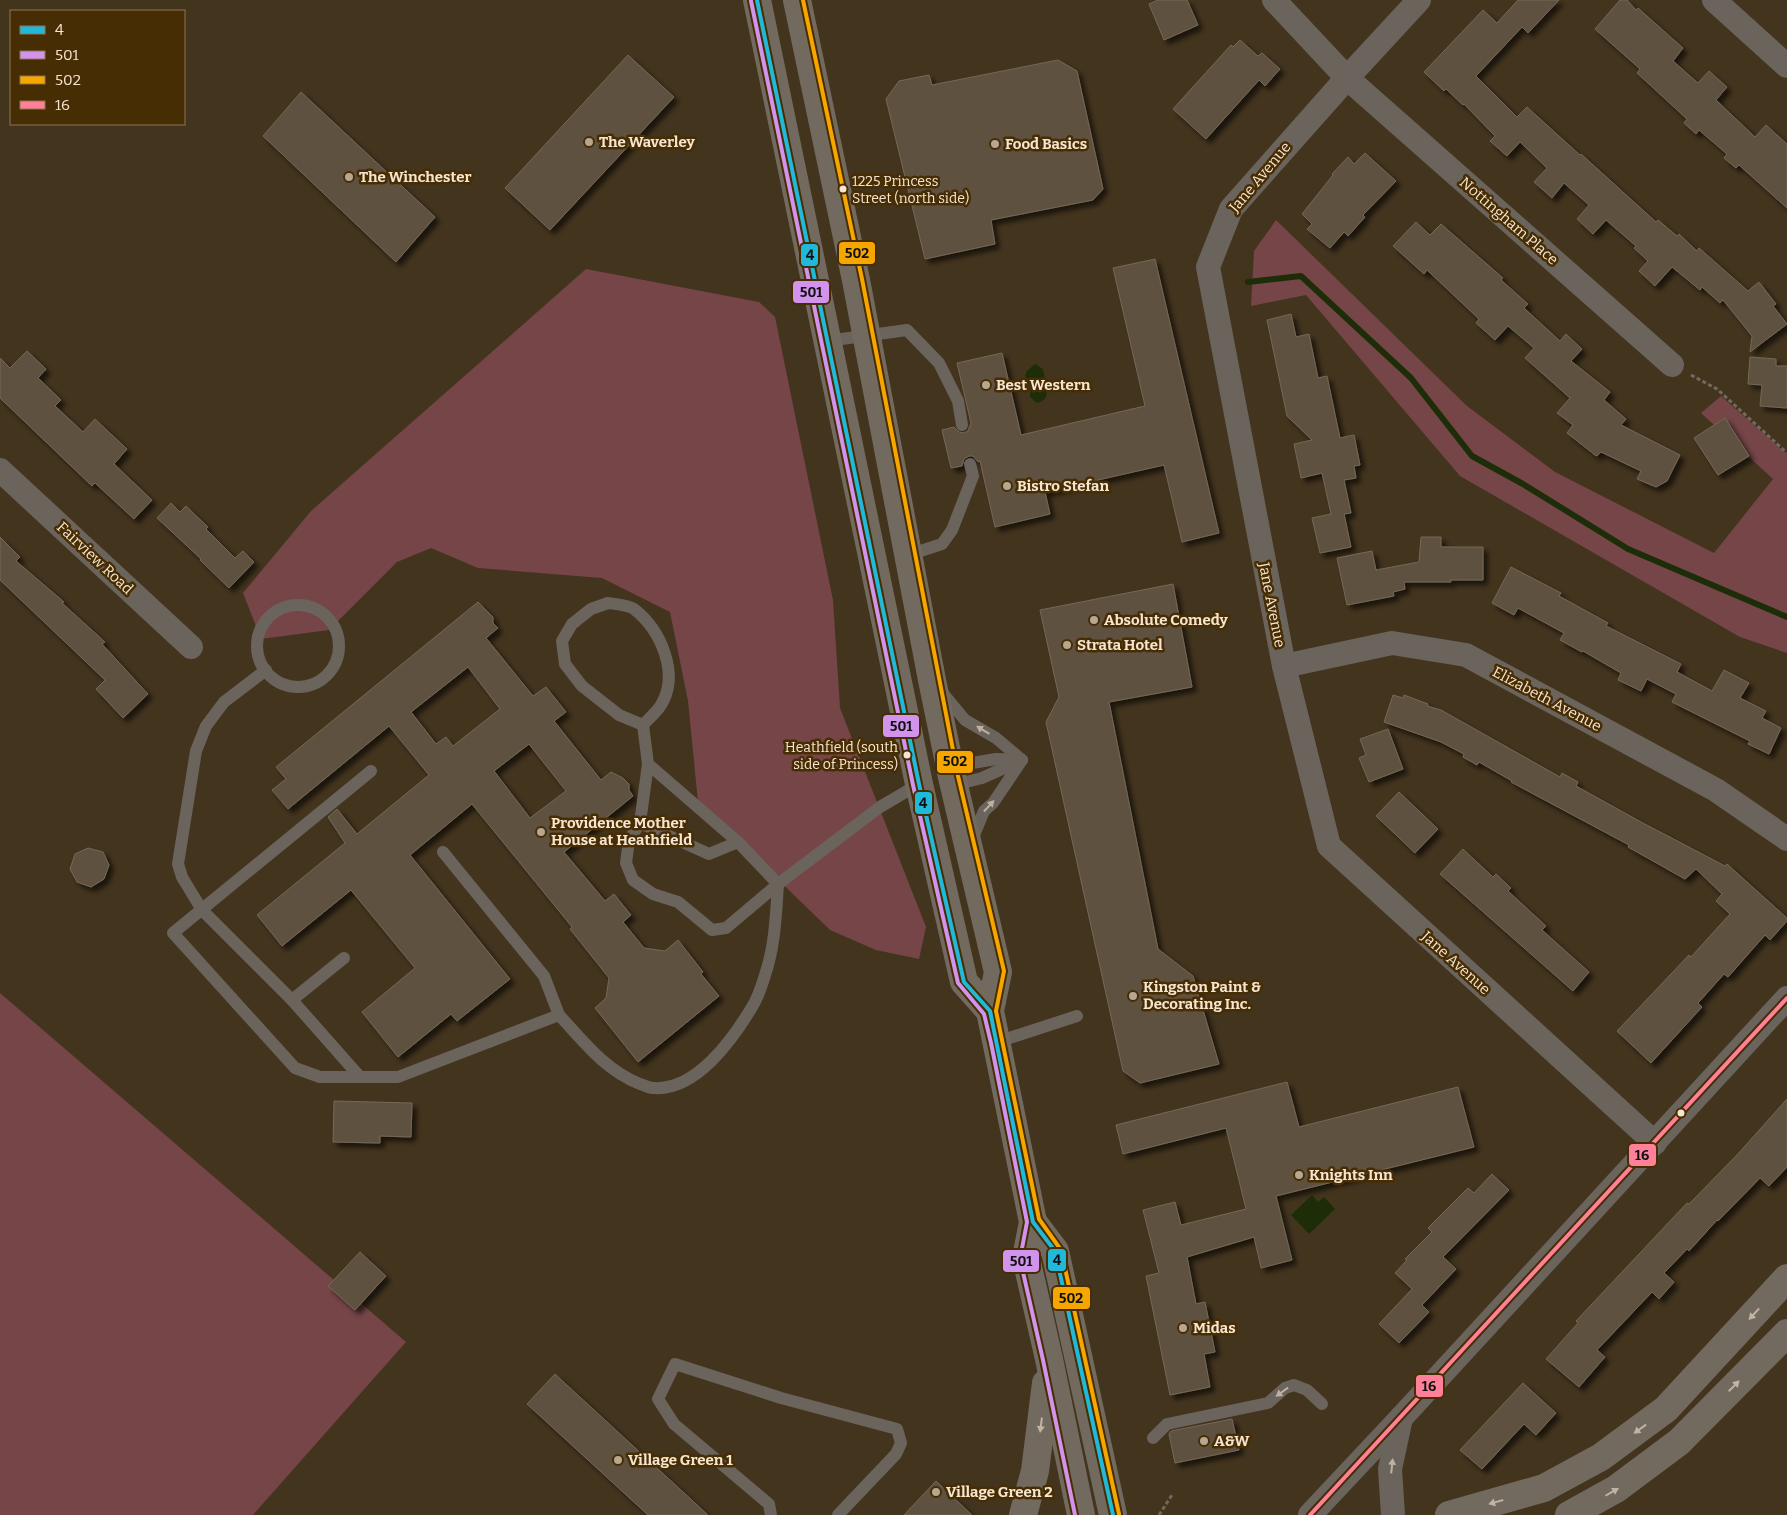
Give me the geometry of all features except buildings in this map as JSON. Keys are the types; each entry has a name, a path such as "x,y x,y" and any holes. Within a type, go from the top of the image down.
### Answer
{"main road":[{"path":"757,0 919,784 964,982 990,1011"},
{"path":"797,0 867,335 952,777 998,972 990,1011 1033,1222 1026,1258 1081,1515"},
{"path":"919,784 952,777"},
{"path":"1033,1222 1056,1251 1113,1515"},
{"path":"1449,1515 1544,1488 1601,1457 1666,1409 1787,1278"},
{"path":"1569,1515 1616,1490 1679,1442 1787,1333"},
{"path":"1023,1515 1035,1471 1049,1359"}],"street":[{"name":"Nottingham Place","path":"1274,0 1347,78 1672,364"},
{"name":"Jane Avenue","path":"1419,0 1231,209 1208,267 1284,666 1329,846 1655,1143"},
{"path":"1714,0 1787,66"},
{"name":"Fairview Road","path":"0,470 191,647"},
{"name":"Elizabeth Avenue","path":"1284,666 1392,643 1466,655 1716,790 1787,839"},
{"path":"1310,1515 1787,998"},
{"path":"1393,1515 1390,1469 1401,1418"}],"lane":[{"path":"827,341 907,330 939,363 958,401 962,425"},
{"path":"908,555 942,544 952,530 973,476 970,464"},
{"path":"608,603 633,608 653,628 665,653 669,682 661,706 643,725 619,715 604,704 582,686 564,664 562,641 572,624 591,608 608,603"},
{"path":"291,605 319,610 330,620 337,632 340,645 338,658 332,670 323,680 312,686 298,688 286,686 274,681 266,670 258,659 256,644 259,630 266,618 278,610 291,605"},
{"path":"266,670 224,702 206,726 196,751 178,864 182,877 202,910 292,1000 360,1077"},
{"path":"932,680 965,720 996,738 1022,760"},
{"path":"643,725 648,764 640,823 629,840 626,863 633,880 653,894 678,902 712,930 726,928 778,884 880,807 919,784"},
{"path":"952,777 966,782 982,778 1022,760"},
{"path":"969,850 984,811 993,803 1022,760"},
{"path":"442,852 544,976 559,1015 594,1053 625,1078 653,1088 676,1086 700,1072 727,1042 754,1005 766,973 776,923 778,884 738,842 648,764"},
{"path":"371,771 173,933 295,1068 320,1077 398,1077 559,1015"},
{"path":"640,823 709,854 738,842"},
{"path":"292,1000 344,958"},
{"path":"997,1042 1077,1016"},
{"path":"771,1515 769,1504 674,1424 663,1407 658,1399 675,1364 781,1398 897,1429 901,1443 896,1454 838,1515"},
{"path":"1152,1438 1167,1424 1268,1403 1284,1388 1294,1385 1307,1390 1322,1404"}],"path":[{"path":"1672,364 1717,389 1787,453"},
{"path":"1159,1515 1172,1495"}],"shaded area":[{"path":"1276,220 1467,406 1555,472 1714,553 1773,479 1701,413 1721,396 1787,454 1787,653 1740,637 1460,476 1306,295 1251,306 1254,251"},
{"path":"586,269 759,302 775,317 833,600 840,708 926,927 919,959 876,950 830,930 698,802 688,701 670,612 602,578 478,568 431,548 397,562 329,630 261,639 243,593 311,511"},
{"path":"1035,364 1043,369 1045,380 1047,381 1046,397 1037,403 1030,397 1030,391 1034,385 1025,376 1027,371"},
{"path":"0,993 406,1342 253,1515 0,1515"},
{"path":"1312,1195 1318,1202 1324,1197 1335,1209 1309,1234 1291,1215"}],"waterway":[{"path":"1248,282 1301,276 1411,378 1472,456 1523,484 1628,549 1787,617"}],"transit line":[{"name":"4","path":"757,0 919,784 964,982 990,1011 1033,1222 1055,1251 1113,1515"},
{"name":"502","path":"803,0 862,279 958,776 1004,971 996,1011 1039,1219 1061,1250 1119,1514"},
{"name":"501","path":"751,1 913,785 958,983 984,1014 991,1043 1027,1222 1020,1259 1075,1515"},
{"name":"16","path":"1310,1515 1787,998"}],"place":[{"name":"The Waverley","path":"589,142"},
{"name":"Food Basics","path":"995,144"},
{"name":"The Winchester","path":"349,177"},
{"name":"1225 Princess Street (north side)","path":"843,189"},
{"name":"Best Western","path":"986,385"},
{"name":"Bistro Stefan","path":"1007,486"},
{"name":"Absolute Comedy","path":"1094,620"},
{"name":"Strata Hotel","path":"1067,645"},
{"name":"Heathfield (south side of Princess)","path":"907,755"},
{"name":"Providence Mother House at Heathfield","path":"541,832"},
{"name":"Kingston Paint & Decorating Inc.","path":"1133,996"},
{"name":"Knights Inn","path":"1299,1175"},
{"name":"Midas","path":"1183,1328"},
{"name":"A&W","path":"1204,1441"},
{"name":"Village Green 1","path":"618,1460"},
{"name":"Village Green 2","path":"936,1492"}]}
